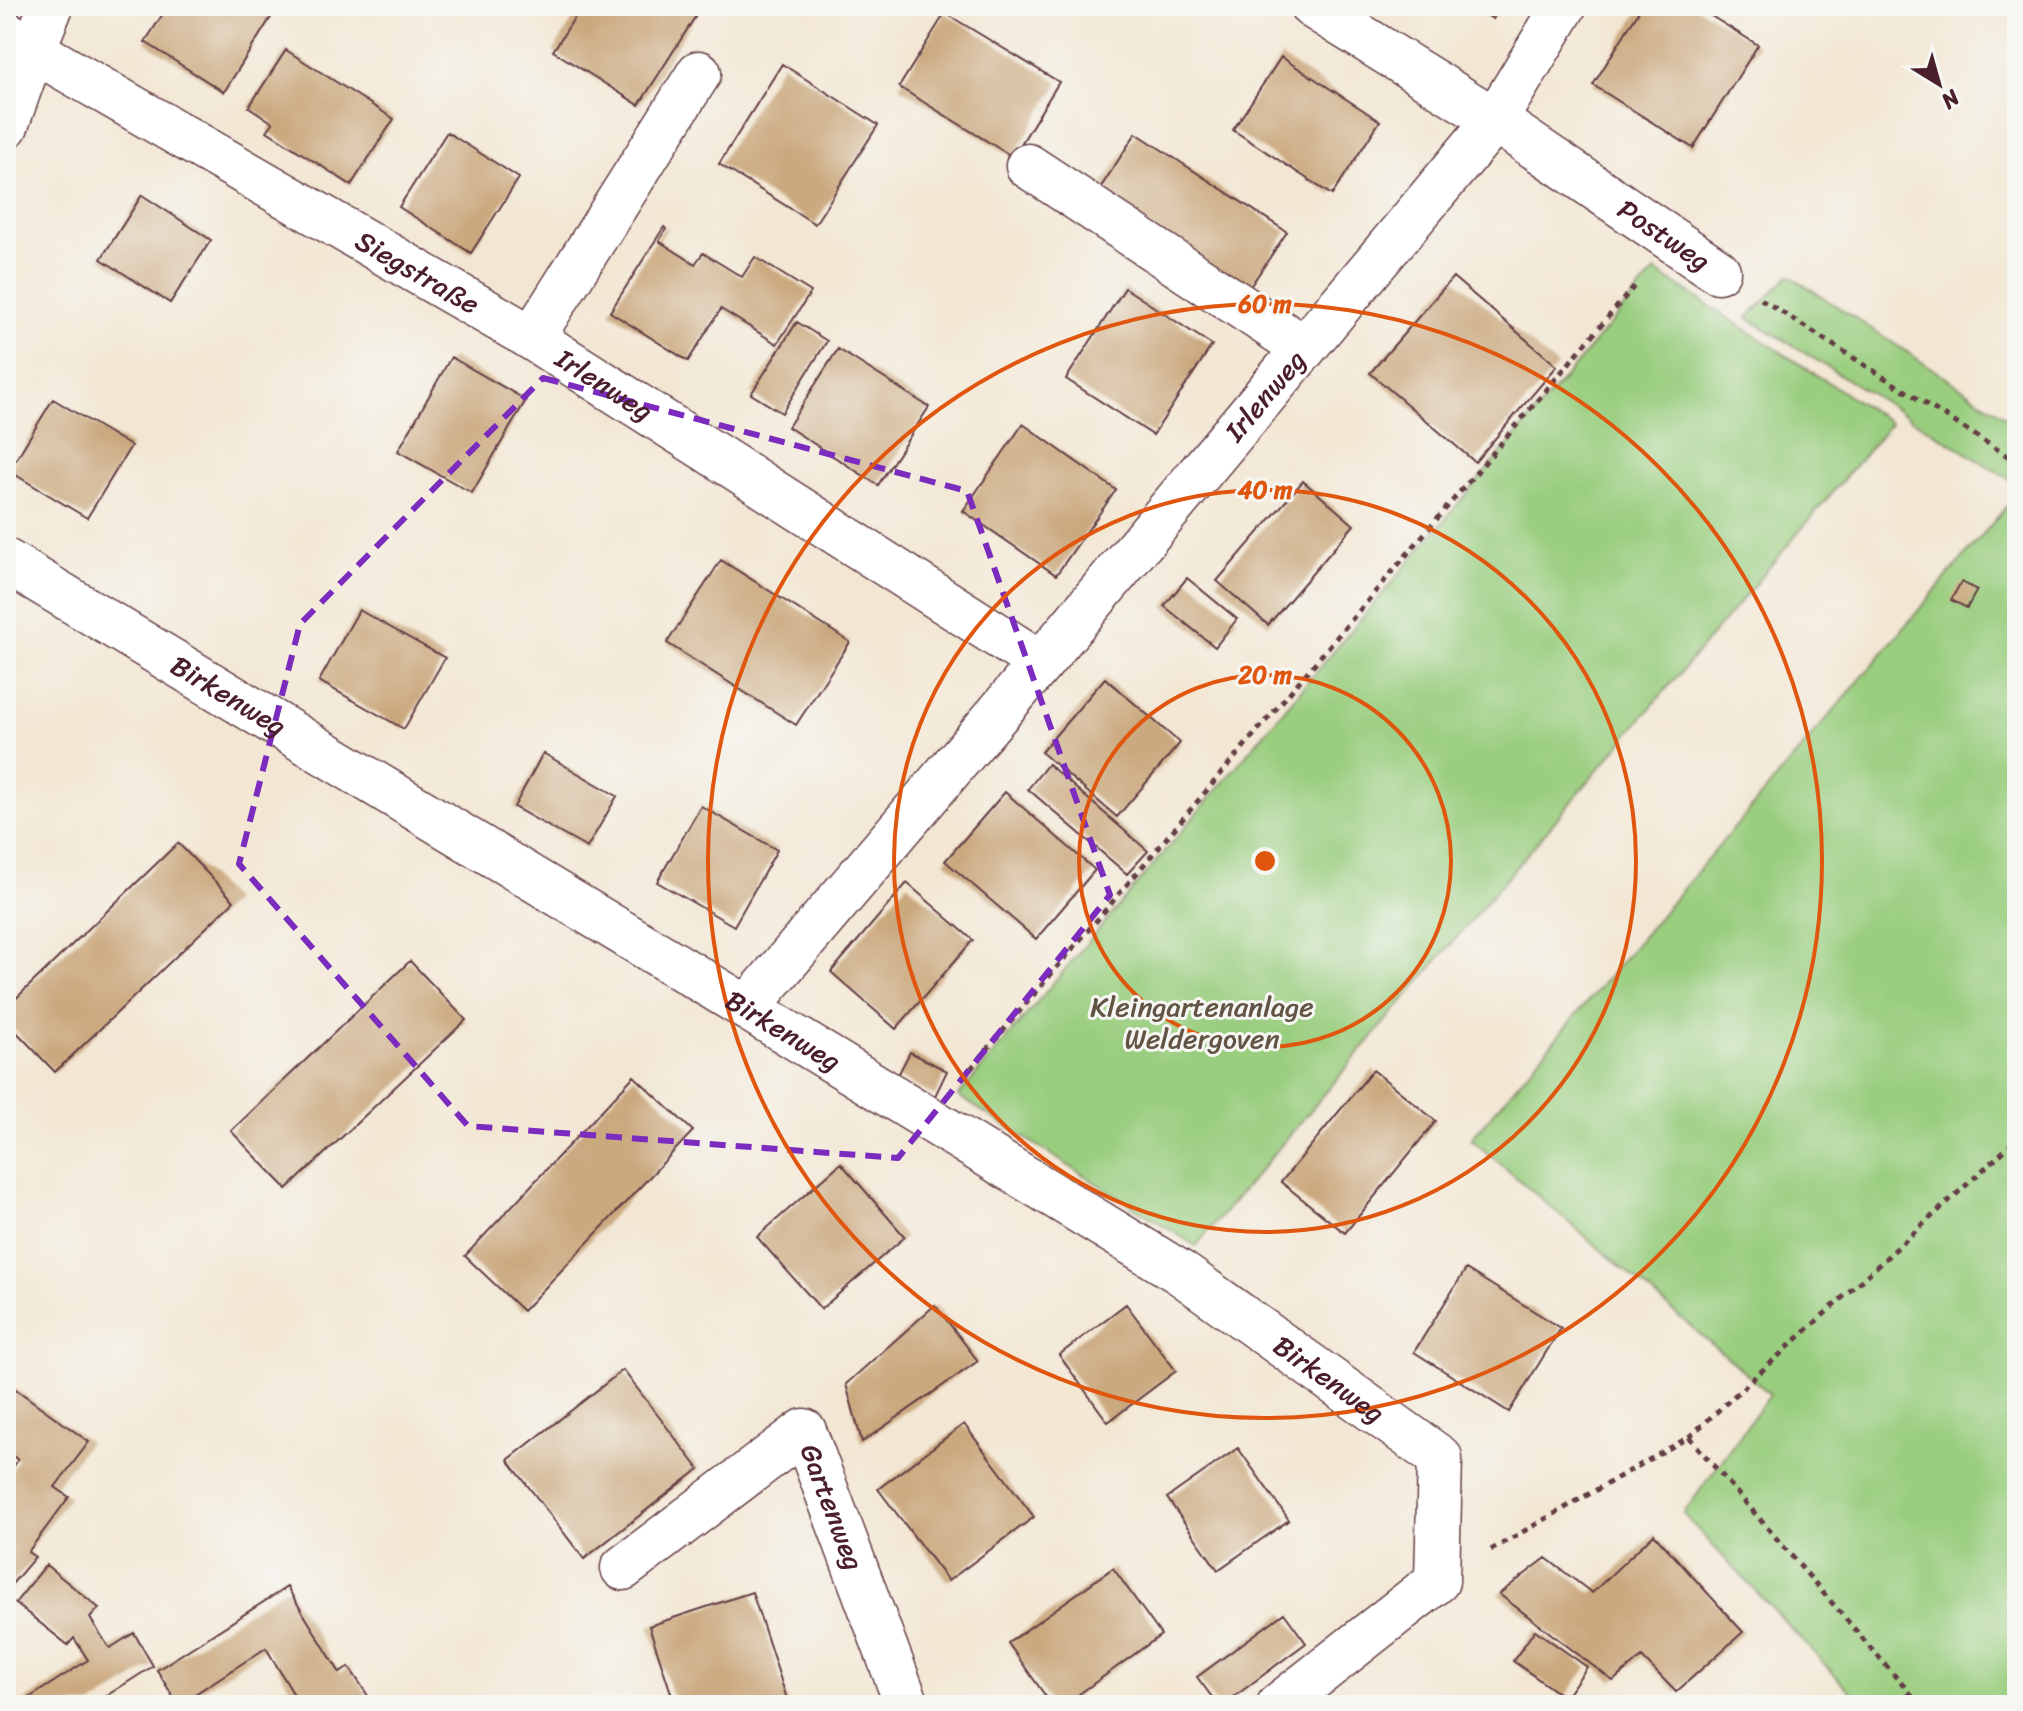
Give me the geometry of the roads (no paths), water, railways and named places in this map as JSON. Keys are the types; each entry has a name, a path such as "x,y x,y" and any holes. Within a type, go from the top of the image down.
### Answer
{"street":[{"path":"6,126 19,41 51,6"},
{"name":"Postweg","path":"1312,6 1495,120 1718,271"},
{"name":"Irlenweg","path":"747,1008 1041,663 1495,120 1564,6"},
{"name":"Siegstraße","path":"19,41 532,338"},
{"path":"532,338 699,73"},
{"path":"1028,166 1304,348"},
{"name":"Irlenweg","path":"532,338 1041,663"},
{"name":"Birkenweg","path":"6,561 1181,1273 1440,1458 1437,1581 1279,1705"},
{"name":"Gartenweg","path":"623,1568 804,1431 907,1705"}],"park label":[{"name":"Kleingartenanlage Weldergoven","path":"1202,1022"}]}
